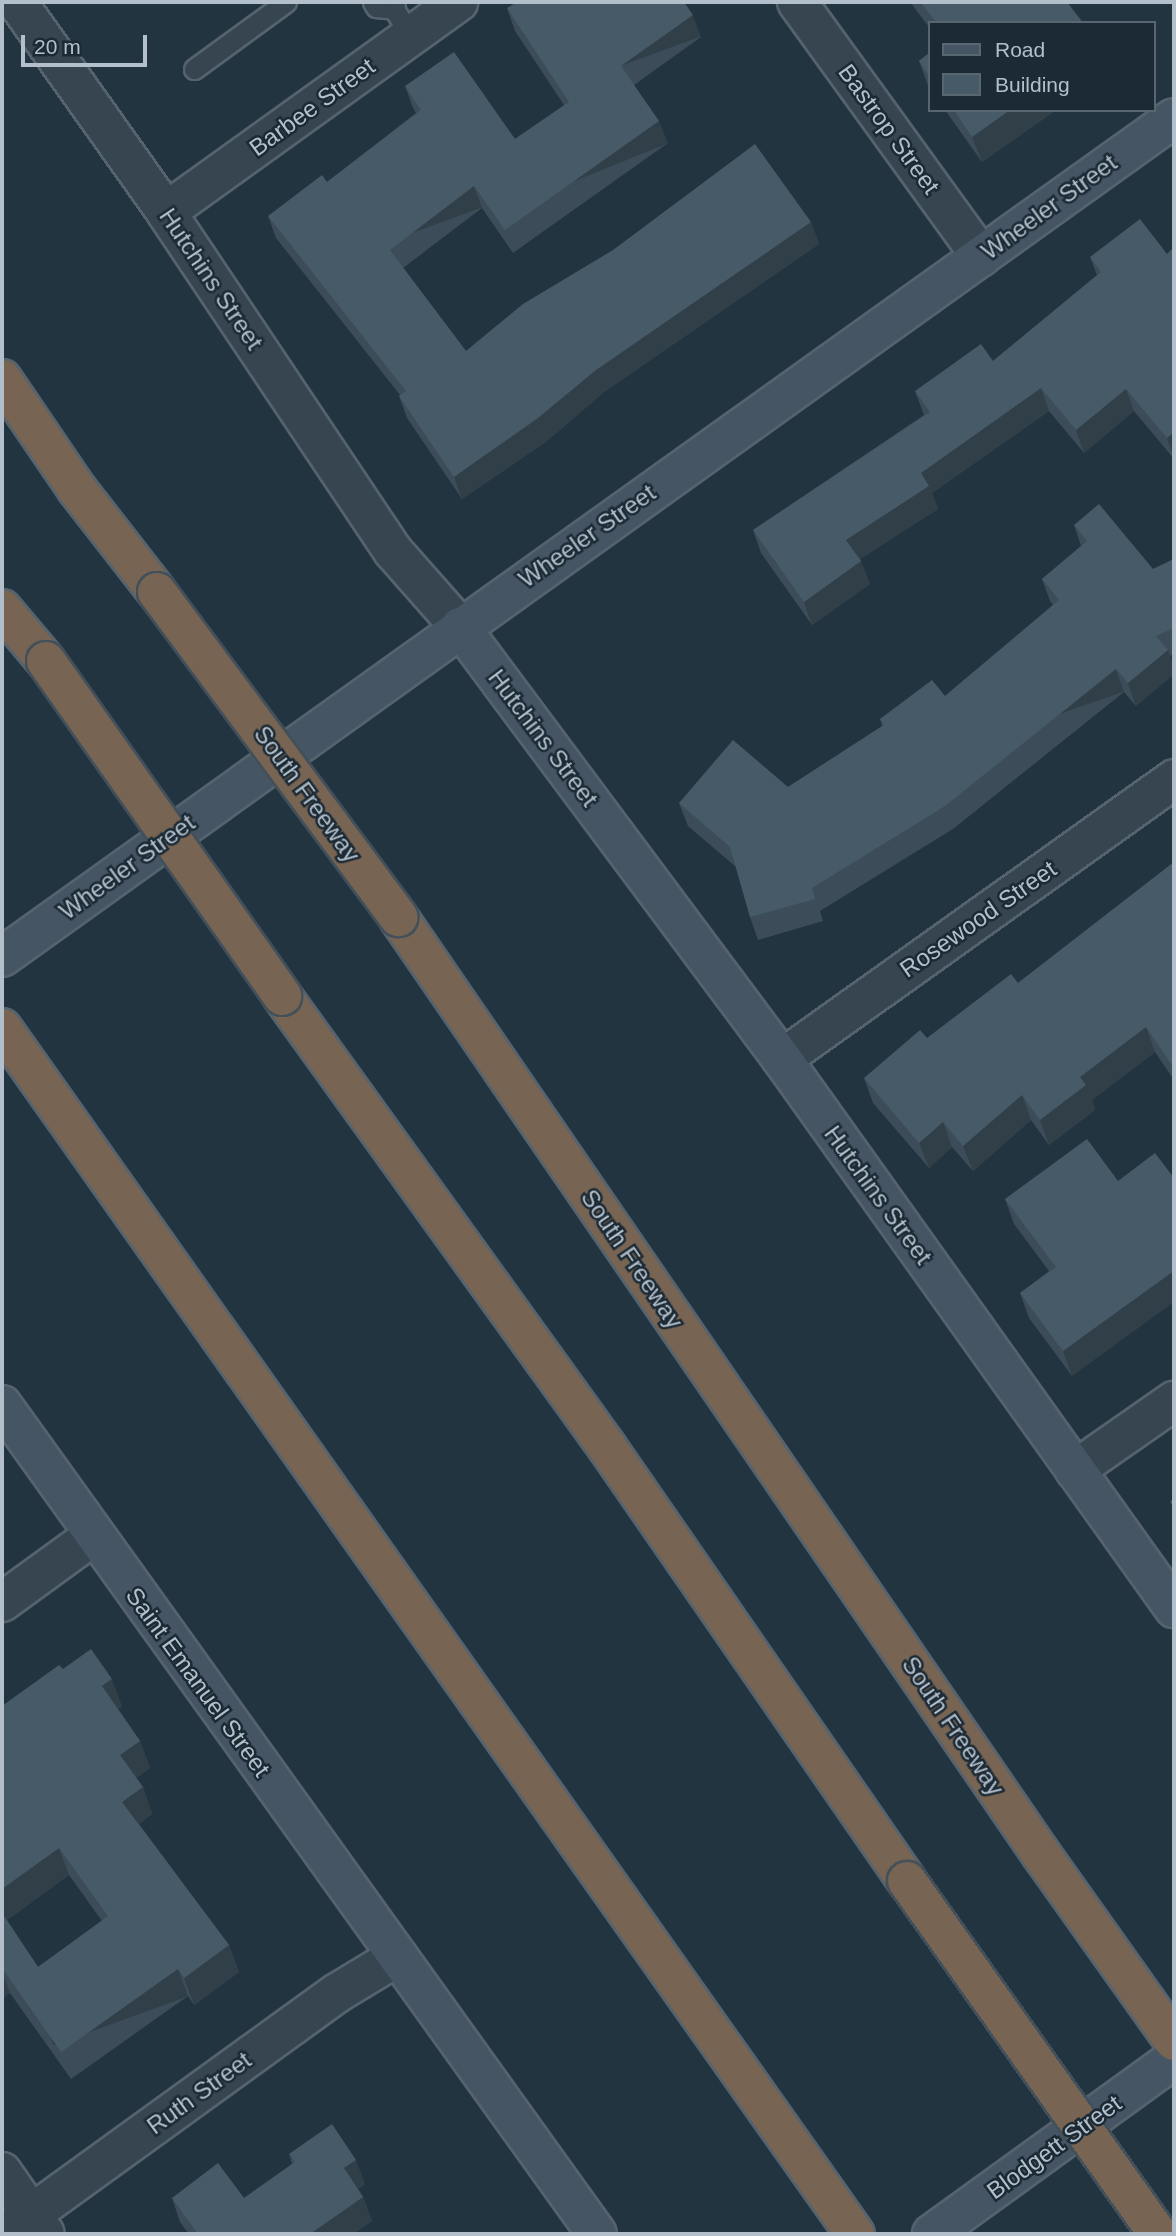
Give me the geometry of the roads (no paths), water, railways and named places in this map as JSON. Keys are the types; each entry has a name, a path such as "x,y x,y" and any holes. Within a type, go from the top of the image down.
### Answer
{"highway":[{"path":"2,379 76,488"},
{"path":"2,400 76,488"},
{"name":"South Freeway","path":"76,488 398,917 1041,1854 1174,2041"},
{"path":"2,609 46,661 282,996 607,1447 907,1881 1158,2234"},
{"path":"2,1028 855,2234"}],"main road":[{"name":"Wheeler Street","path":"2,957 1174,118"},
{"name":"Hutchins Street","path":"460,627 782,1059 1174,1608"},
{"name":"Saint Emanuel Street","path":"2,1405 93,1536 597,2234"},
{"name":"Blodgett Street","path":"932,2234 1174,2059"}],"street":[{"name":"Hutchins Street","path":"17,2 166,212 393,551 460,627"},
{"name":"Barbee Street","path":"166,212 400,15 458,2"},
{"name":"Bastrop Street","path":"797,2 981,256"},
{"name":"Rosewood Street","path":"782,1059 1174,779"},
{"path":"1075,1470 1174,1401"},
{"path":"2,1602 93,1536"},
{"name":"Ruth Street","path":"27,2228 337,1993 397,1956"},
{"path":"2,2172 27,2228"}],"lane":[{"path":"194,69 286,2"},
{"path":"373,2 376,7 400,15"}]}
